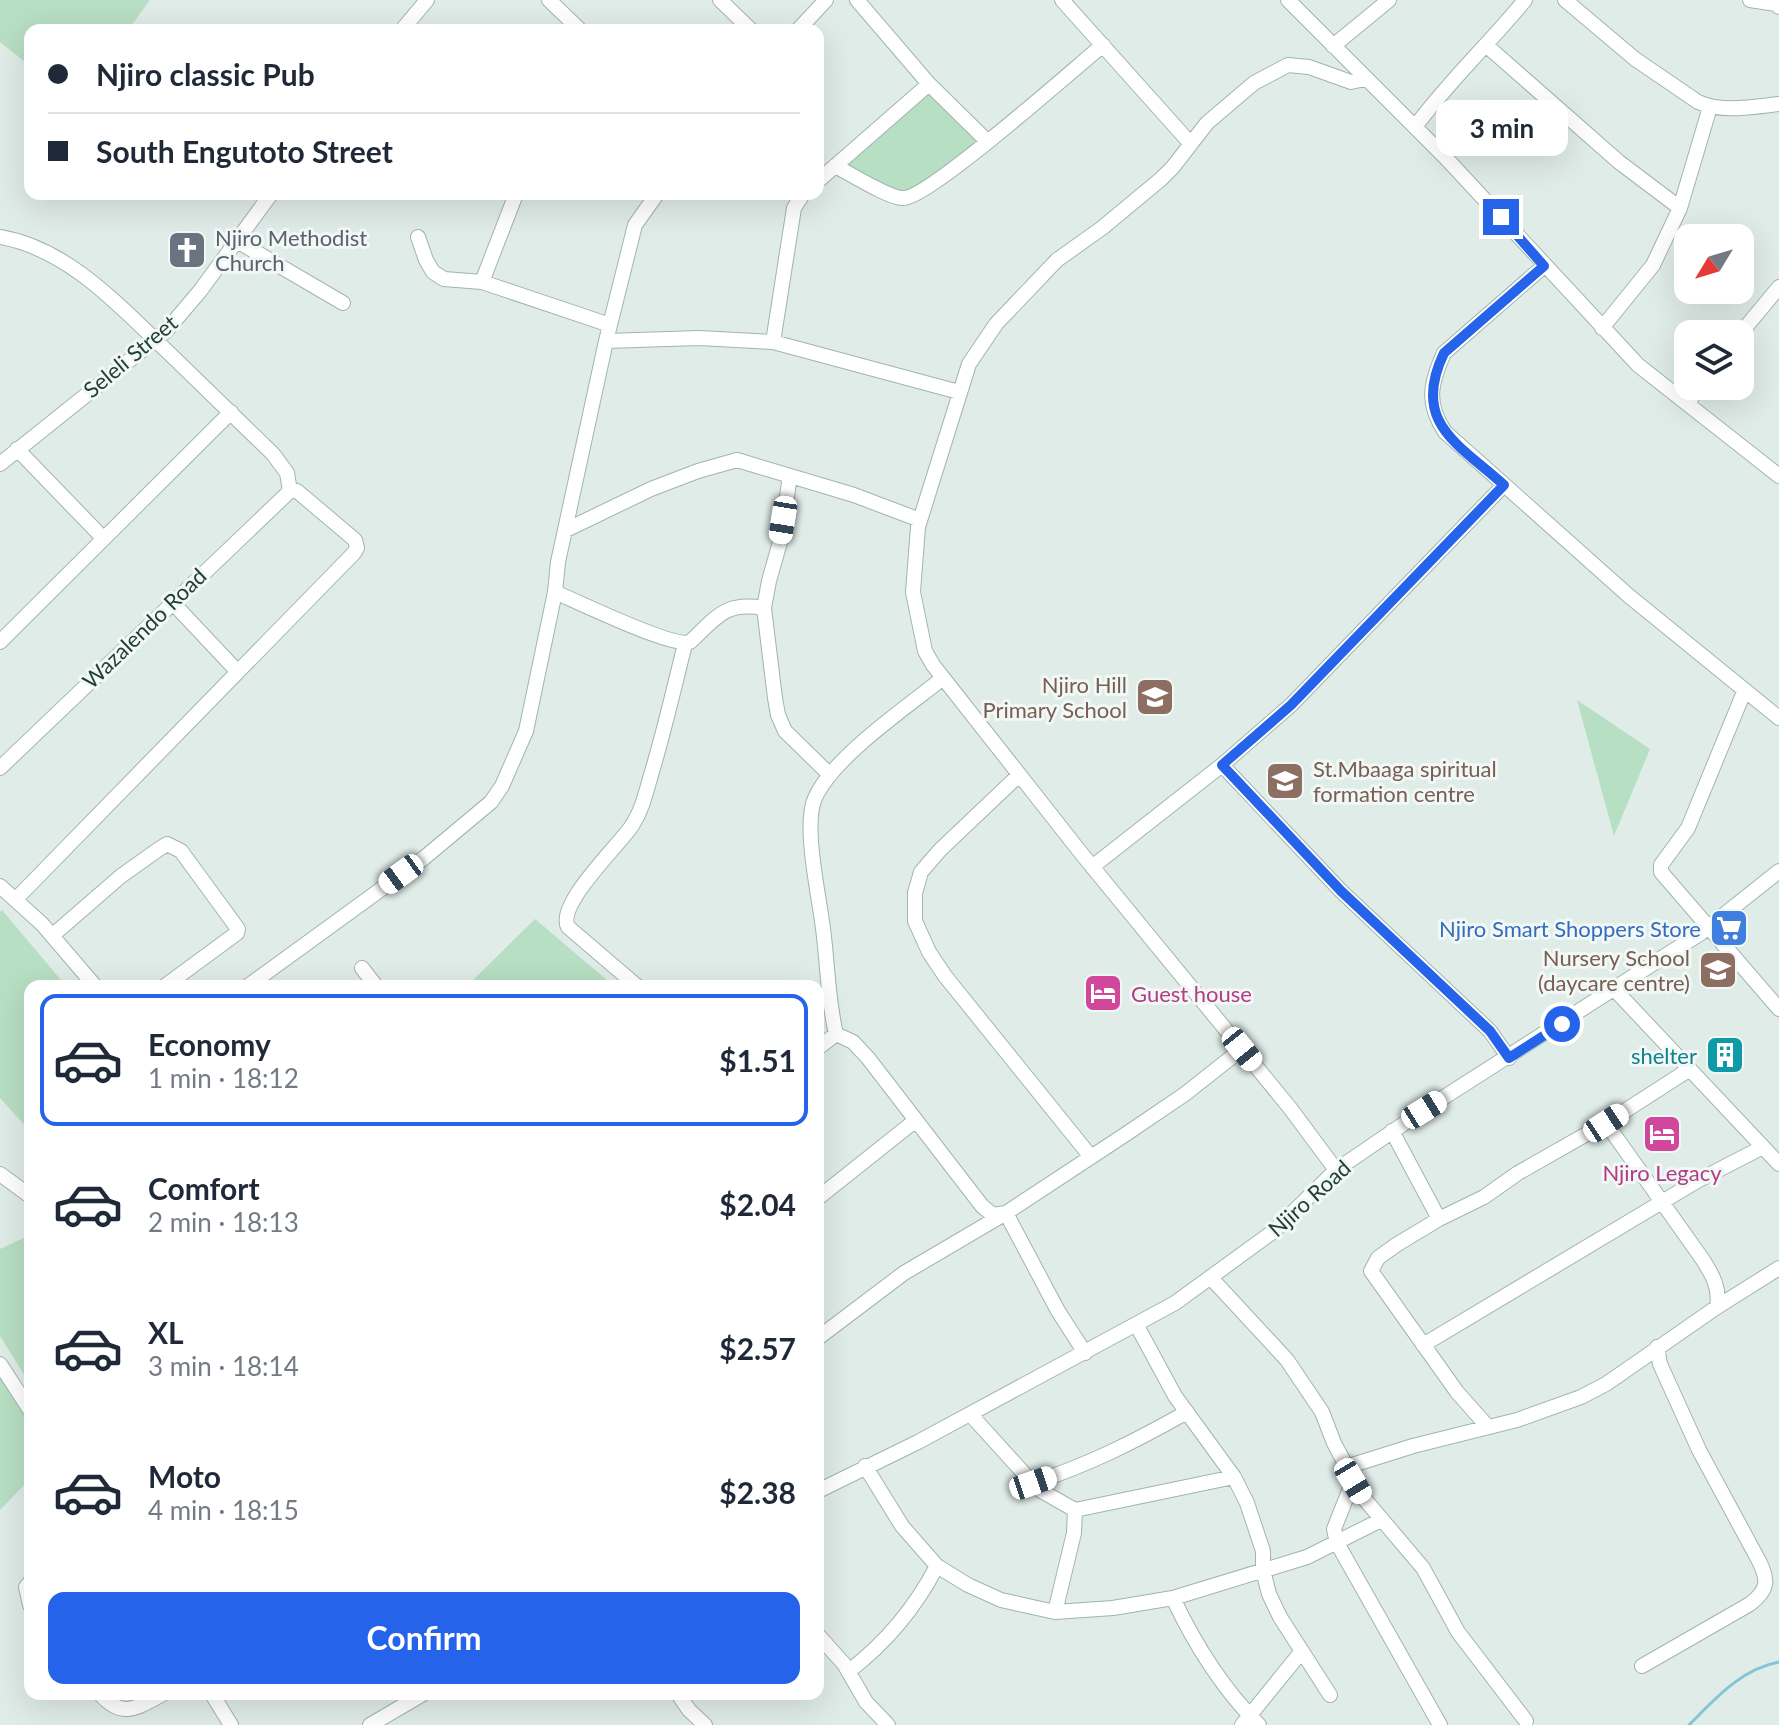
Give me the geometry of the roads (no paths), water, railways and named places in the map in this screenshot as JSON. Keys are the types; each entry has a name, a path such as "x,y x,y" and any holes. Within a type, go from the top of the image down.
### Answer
{"street":[{"path":"407,24 427,0"},
{"path":"549,0 574,24"},
{"path":"720,0 745,24"},
{"path":"804,24 826,0"},
{"path":"857,0 929,84 987,141"},
{"path":"1062,0 1190,143"},
{"path":"1288,0 1482,196 1638,365 1779,476"},
{"path":"1333,46 1389,0"},
{"path":"1415,127 1525,0"},
{"path":"1565,0 1635,59 1671,85 1710,107 1779,104"},
{"path":"1750,0 1778,5"},
{"path":"835,166 898,197 908,198 924,190 987,141 1103,45"},
{"path":"1487,46 1619,162 1680,208"},
{"path":"1336,1170 943,678 925,651 913,592 920,520 959,392 969,364 996,324 1043,272 1161,179 1207,123 1254,83 1284,66 1309,67 1351,82 1365,79"},
{"path":"824,176 929,84"},
{"path":"1602,328 1650,270 1680,208 1710,107"},
{"name":"Seleli Street","path":"0,464 156,339 200,291 267,200"},
{"path":"482,282 514,200"},
{"path":"256,980 424,858 491,802 502,786 526,731 555,592 558,562 606,341 635,225 653,200"},
{"path":"773,342 794,208 799,200"},
{"path":"0,237 49,254 75,270 156,339 281,464 287,473 290,491 297,491 341,527 355,540 357,548 16,899"},
{"path":"418,237 433,272 444,279 482,282 610,325"},
{"path":"237,241 343,303"},
{"path":"1544,266 1444,353 1436,370 1431,396 1435,416 1445,432 1629,596 1779,718"},
{"path":"1752,320 1779,287"},
{"path":"606,341 699,338 773,342 959,392"},
{"path":"1688,404 1690,400"},
{"path":"0,642 231,412"},
{"path":"17,449 103,538"},
{"path":"566,530 651,489 729,461 753,463 920,520"},
{"path":"790,476 780,542 764,608 778,715 785,731 830,775"},
{"path":"1092,867 1222,765 1291,705 1504,485"},
{"name":"Wazalendo Road","path":"3,757 290,491"},
{"path":"555,592 660,637 685,644 716,615 729,608 744,605 764,608"},
{"path":"172,602 237,671"},
{"path":"630,980 568,927 565,919 583,887 634,823 660,745 685,644"},
{"path":"836,1034 826,984 825,939 810,818 815,798 830,775 850,755 943,678"},
{"path":"1744,692 1688,828 1661,865 1663,877 1707,929 1742,963 1779,1009"},
{"path":"1222,765 1341,891 1490,1031 1509,1058"},
{"path":"1019,775 921,872 915,893 915,921 929,952 945,976 1091,1157"},
{"path":"53,935 121,876 167,844 174,845 238,929 237,933 173,980"},
{"name":"Njiro Road","path":"824,1486 970,1414 1175,1303 1274,1231 1336,1170 1707,929 1779,871"},
{"path":"0,886 53,935 90,980"},
{"path":"362,968 371,980"},
{"path":"1615,990 1778,1160"},
{"path":"824,1043 836,1034"},
{"path":"836,1034 853,1042 860,1050 982,1206 993,1215 1006,1213"},
{"path":"824,1333 904,1273 1006,1213 1185,1094 1242,1049"},
{"path":"1488,1427 1457,1392 1371,1271 1378,1258 1439,1219 1484,1197 1518,1173 1606,1123 1690,1069"},
{"path":"824,1193 916,1120"},
{"path":"1606,1123 1664,1201 1712,1274 1719,1294 1717,1307"},
{"path":"1392,1131 1439,1219"},
{"path":"1423,1345 1664,1201 1763,1147"},
{"path":"0,1174 24,1192"},
{"path":"1006,1213 1058,1311 1085,1353"},
{"path":"1349,1474 1413,1446 1517,1420 1581,1397 1606,1384 1779,1268"},
{"path":"1212,1279 1287,1360 1322,1412 1349,1474 1381,1520 1423,1568 1458,1632 1526,1721"},
{"path":"1136,1324 1187,1412 1234,1477 1265,1559 1263,1570 1269,1594 1330,1695"},
{"path":"1642,1666 1750,1604 1773,1584 1699,1450 1660,1364 1657,1347"},
{"path":"0,1364 24,1401"},
{"path":"1033,1483 1105,1457 1187,1412"},
{"path":"970,1414 1033,1483 1049,1497 1071,1505 1075,1510 1074,1533 1055,1612"},
{"path":"865,1466 902,1526 937,1566 1001,1600 1055,1612 1113,1608 1173,1598 1287,1564 1381,1520"},
{"path":"1349,1474 1334,1529 1337,1543 1440,1725"},
{"path":"1075,1510 1234,1477"},
{"path":"849,1671 896,1628 915,1604 937,1566"},
{"path":"1173,1598 1215,1674 1250,1722 1302,1651"},
{"path":"824,1642 849,1671 866,1702 888,1725"},
{"path":"106,1700 112,1706 127,1710 150,1700"},
{"path":"216,1700 231,1725"},
{"path":"370,1725 413,1700"},
{"path":"682,1700 705,1725"}],"waterway":[{"path":"1689,1725 1741,1678 1779,1662"}],"place":[{"name":"Njiro Methodist Church","path":"187,250"},
{"name":"Njiro Hill Primary School","path":"1155,697"},
{"name":"St.Mbaaga spiritual formation centre","path":"1285,781"},
{"name":"Njiro Smart Shoppers Store","path":"1729,928"},
{"name":"Nursery School (daycare centre)","path":"1718,970"},
{"name":"Guest house","path":"1103,993"},
{"name":"shelter","path":"1725,1055"},
{"name":"Njiro Legacy","path":"1662,1134"}]}
